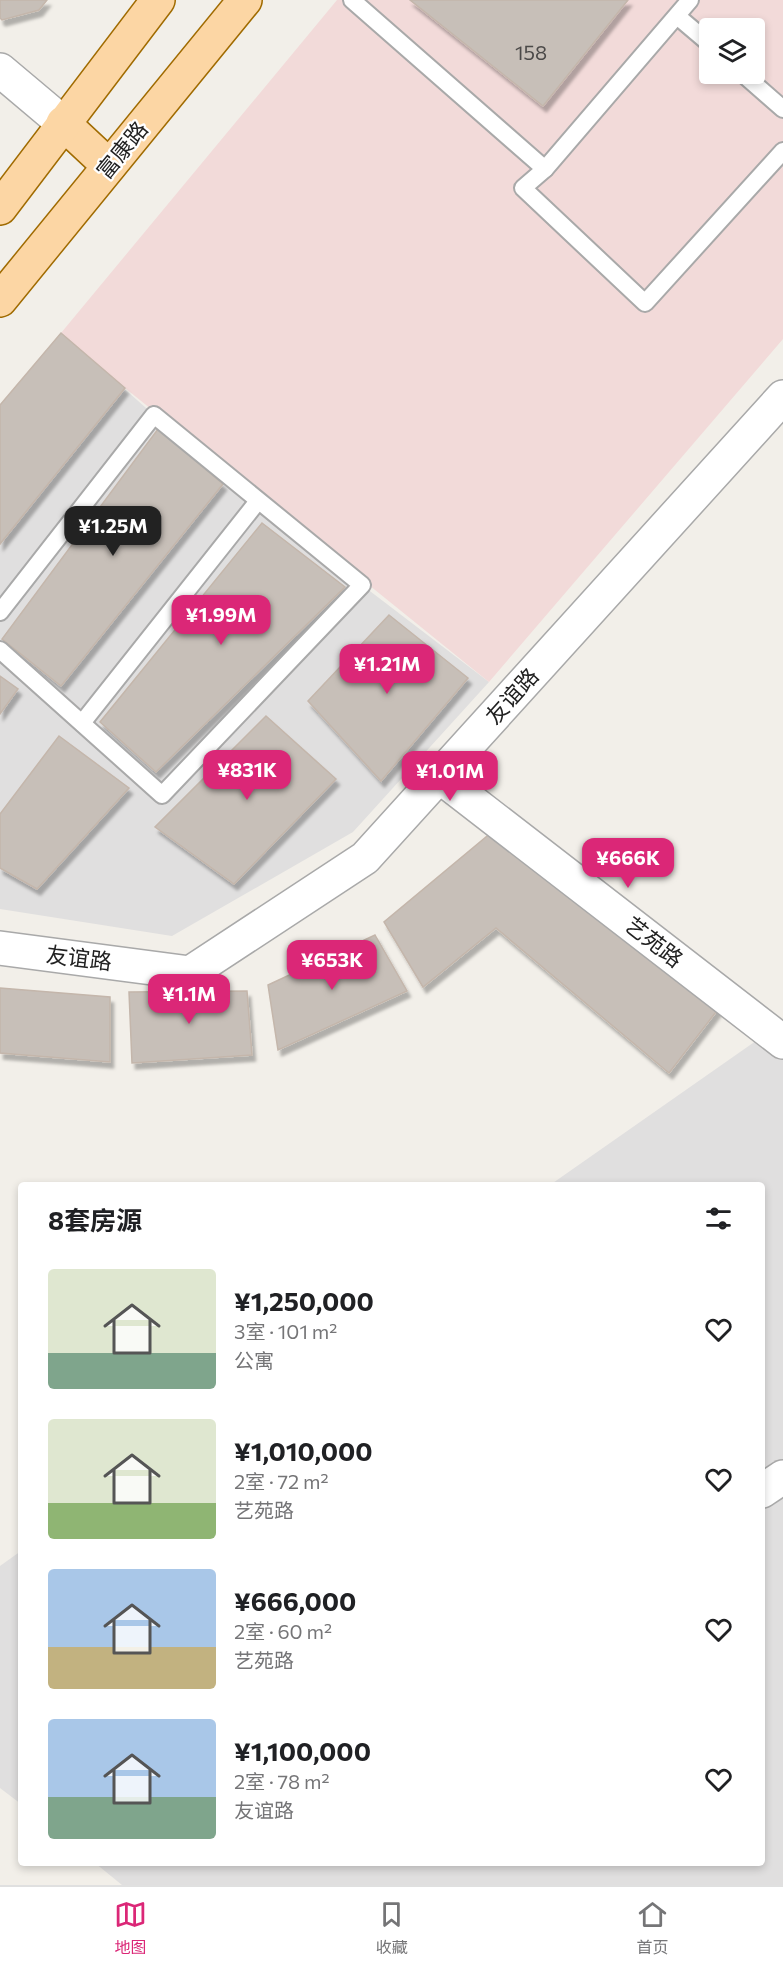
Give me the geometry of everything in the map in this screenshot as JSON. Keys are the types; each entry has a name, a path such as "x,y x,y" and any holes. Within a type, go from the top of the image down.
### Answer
{"main road":[{"path":"0,207 158,0"},
{"name":"富康路","path":"0,300 245,0"},
{"path":"63,123 109,166"}],"street":[{"path":"0,70 63,123"},
{"name":"友谊路","path":"0,948 190,973 365,858 783,397"},
{"name":"艺苑路","path":"439,776 783,1042"},
{"path":"765,1489 783,1477"}],"lane":[{"path":"352,0 545,169"},
{"path":"690,0 545,169 523,188 645,303 783,151"},
{"path":"677,16 699,35"},
{"path":"754,84 783,109"},
{"path":"0,612 154,415 362,585 162,795 0,650"},
{"path":"82,723 258,501"}],"shaded area":[{"path":"337,0 783,0 783,339 489,682 125,388 61,333"},
{"path":"61,333 154,415 362,585 489,682 353,832 172,936 0,909 0,405"},
{"path":"783,1022 783,1885 122,1885 99,1866 765,1866 765,1182 554,1182"},
{"path":"18,1553 18,1802 0,1788 0,1566"}],"building":[{"path":"0,0 47,0 39,10 2,20"},
{"path":"410,0 628,0 543,106"},
{"path":"61,333 125,388 0,544 0,405"},
{"path":"158,429 223,484 61,686 2,639"},
{"path":"262,523 345,587 156,772 100,722"},
{"path":"389,615 468,678 381,781 308,701"},
{"path":"0,676 18,689 0,714"},
{"path":"266,716 336,779 234,884 155,827"},
{"path":"59,736 129,788 37,889 0,868 0,814"},
{"path":"492,832 719,1008 669,1073 496,928 423,987 384,922"},
{"path":"375,935 407,991 278,1050 268,985"},
{"path":"0,988 110,997 110,1062 0,1053"},
{"path":"247,991 252,1055 132,1063 129,992"}]}
